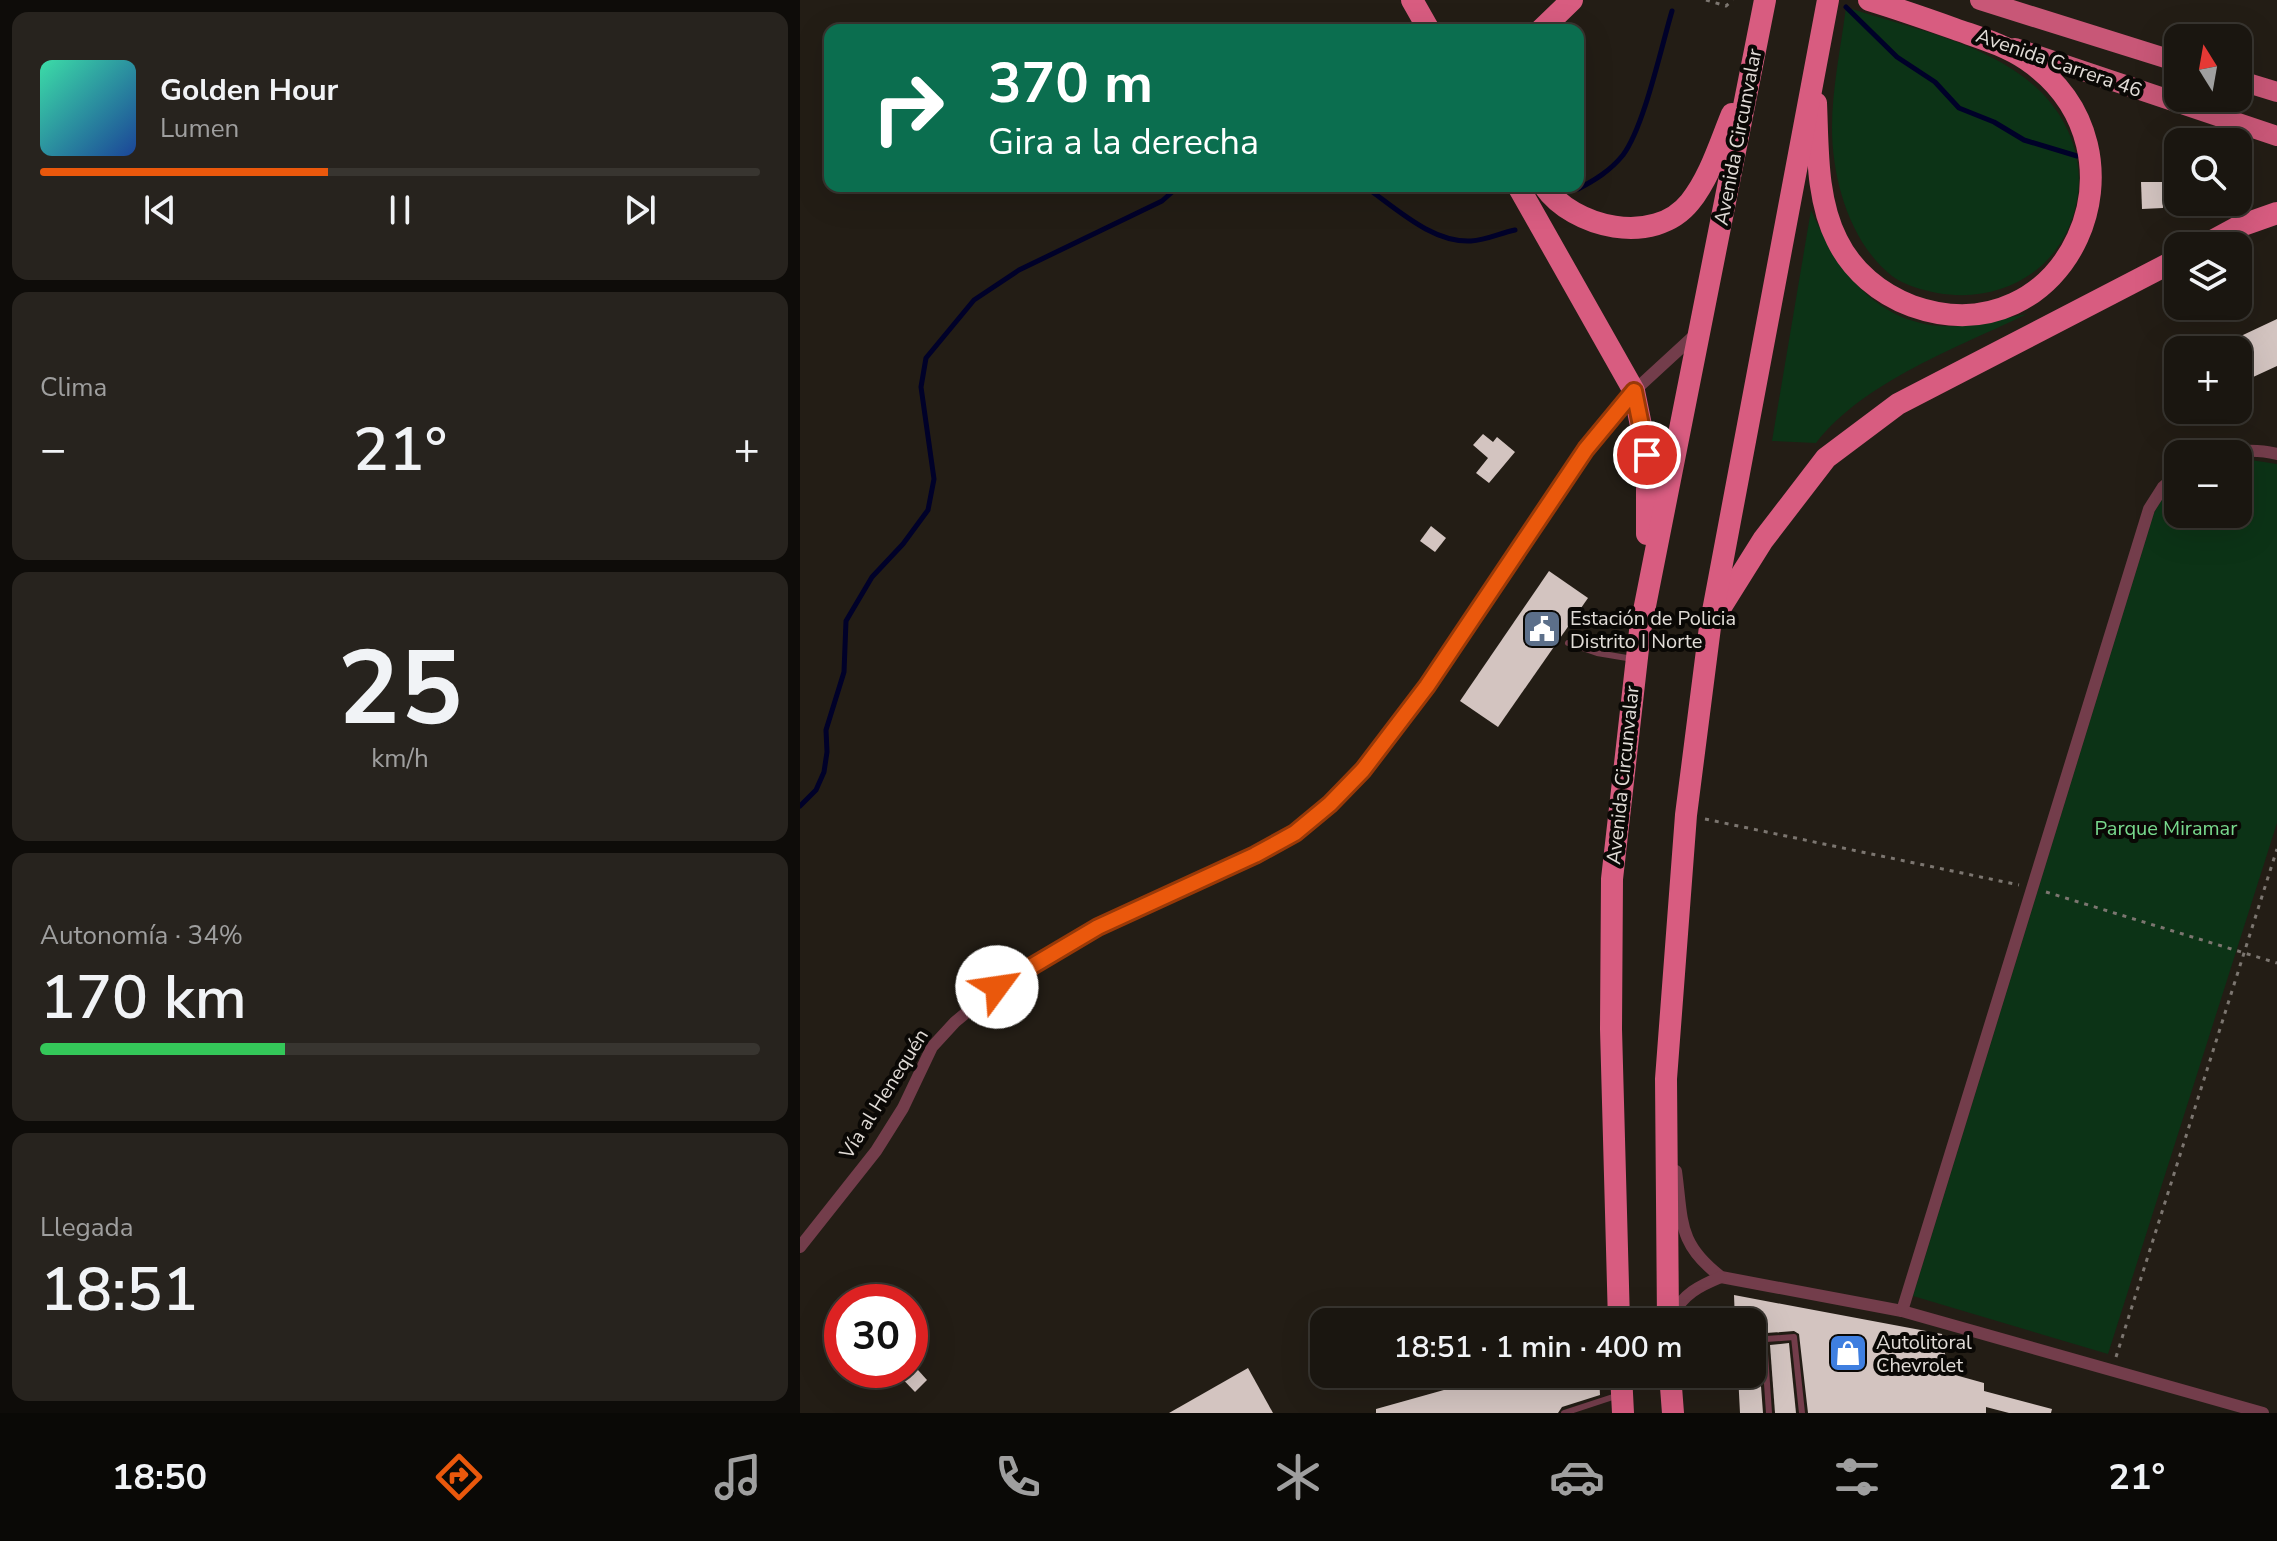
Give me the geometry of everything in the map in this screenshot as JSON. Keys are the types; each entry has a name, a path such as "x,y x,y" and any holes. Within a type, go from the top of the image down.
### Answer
{"highway":[{"path":"1412,0 1426,24"},
{"path":"1547,24 1572,0"},
{"name":"Avenida Circunvalar","path":"1619,1308 1611,1029 1612,879 1636,659 1765,0"},
{"path":"1668,1308 1665,1108 1686,815 1710,627 1828,0"},
{"path":"1814,70 1823,193 1836,238 1859,271 1882,292 1904,303 1948,314 1989,311 2009,305 2044,284 2067,258 2077,241 2091,200 2091,162 2081,127 2071,108 2048,77 2005,47 1878,2"},
{"path":"1549,192 1572,213 1604,226 1636,227 1659,222 1678,213 1689,203 1712,163 1752,69"},
{"path":"1521,192 1634,391 1644,427 1649,478 1640,631"},
{"path":"2229,232 2277,213"},
{"path":"1710,627 1763,540 1826,458 1898,404 2164,266"},
{"path":"1671,1388 1673,1413"}],"main road":[{"name":"Avenida Carrera 46","path":"1980,0 2164,58"},
{"name":"Avenida Carrera 46","path":"1878,2 2277,136"},
{"path":"2252,84 2277,92"}],"street":[{"name":"Vía al Henequén","path":"800,1247 876,1151 903,1108 932,1047 955,1022 997,987 1098,927 1255,855 1295,833 1363,770 1427,686 1586,449 1634,391 1698,333"},
{"path":"2252,451 2277,454"},
{"path":"1902,1311 2149,509 2164,486"},
{"path":"1665,1108 1684,1233 1700,1261 1721,1277 1902,1311 2263,1413"},
{"path":"1676,1308 1690,1291 1721,1277"}],"lane":[{"path":"1568,643 1597,653 1636,659"},
{"path":"1766,1339 1794,1337 1802,1413"},
{"path":"1766,1369 1769,1413"},
{"path":"1564,1413 1622,1394"}],"path":[{"path":"1706,0 1726,6 1733,0"},
{"path":"1686,815 2032,888 2277,963"},
{"path":"2112,1368 2277,849"}],"green space":[{"path":"1846,7 1948,39 1997,60 2039,90 2058,112 2075,151 2078,194 2072,219 2061,242 2030,275 1987,293 1937,293 1913,287 1892,276 1865,246 1846,209 1833,148 1833,98"},
{"path":"1811,210 1822,234 1850,277 1886,309 1907,319 1932,325 1960,326 2027,314 1943,353 1886,384 1836,421 1816,443 1772,441"},
{"name":"Parque Miramar","path":"2252,460 2277,464 2277,823 2108,1354 1913,1296 2154,513 2164,496 2164,528 2252,528"}],"building":[{"path":"2141,182 2162,182 2163,208 2142,209"},
{"path":"2277,319 2277,366 2252,378 2252,336 2241,336"},
{"path":"1483,434 1493,442 1497,437 1515,452 1489,483 1476,473 1488,458 1473,445"},
{"path":"1431,526 1446,538 1435,552 1420,541"},
{"path":"1549,571 1588,598 1498,727 1460,701"},
{"name":"Autolitoral Chevrolet","path":"1734,1295 1942,1334 1948,1373 1984,1383 1984,1391 2052,1409 2051,1413 2009,1413 1986,1407 1986,1413 1808,1413 1799,1334 1794,1331 1766,1333 1766,1308 1734,1308"},
{"path":"1789,1343 1796,1413 1775,1413 1770,1345"},
{"path":"1248,1368 1273,1413 1169,1413"},
{"path":"1451,1388 1600,1388 1600,1395 1562,1407 1558,1413 1376,1413 1376,1409"},
{"path":"1739,1388 1761,1388 1763,1413 1740,1413"}],"waterway":[{"path":"1846,7 1897,57 1935,82 1959,108 1994,122 2024,140 2077,156"},
{"path":"1584,186 1613,166 1631,142 1645,107 1672,11"},
{"path":"800,806 816,790 824,772 826,730 844,672 846,621 872,577 903,544 928,510 934,479 921,387 926,358 974,300 1019,270 1162,201 1172,192"},
{"path":"1372,192 1414,222 1456,240 1483,239 1515,230"}],"place":[{"name":"Estación de Policia Distrito I Norte","path":"1542,629"},
{"name":"Autolitoral Chevrolet","path":"1848,1353"}],"route":[{"path":"997,987 1098,927 1255,855 1295,833 1330,804 1363,770 1427,686 1586,449 1634,391 1644,427 1647,455"}]}
